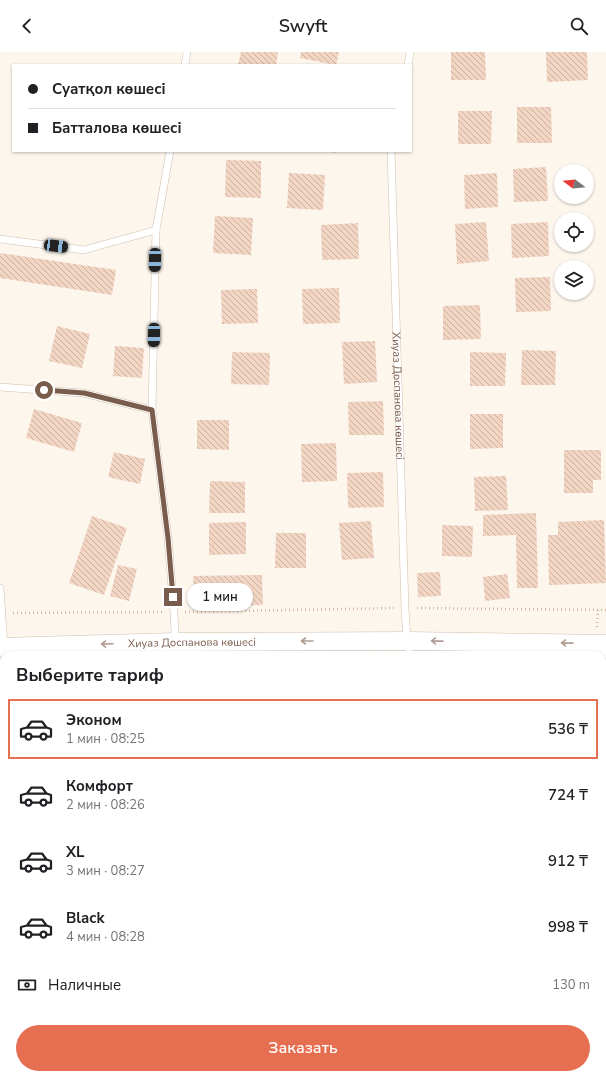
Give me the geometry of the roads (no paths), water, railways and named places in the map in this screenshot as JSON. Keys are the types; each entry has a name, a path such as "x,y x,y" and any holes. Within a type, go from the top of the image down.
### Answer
{"street":[{"name":"Хиуаз Доспанова көшесі","path":"88,651 409,648 606,644"}],"lane":[{"path":"185,64 187,52"},
{"path":"408,64 410,52"},
{"path":"170,152 156,230 152,410 168,538 174,612 175,649"},
{"name":"Хиуаз Доспанова көшесі","path":"391,152 405,608 409,648"},
{"path":"0,239 84,250 156,230"},
{"path":"0,387 84,393 152,410"},
{"path":"0,588 2,613 2,651"}]}
